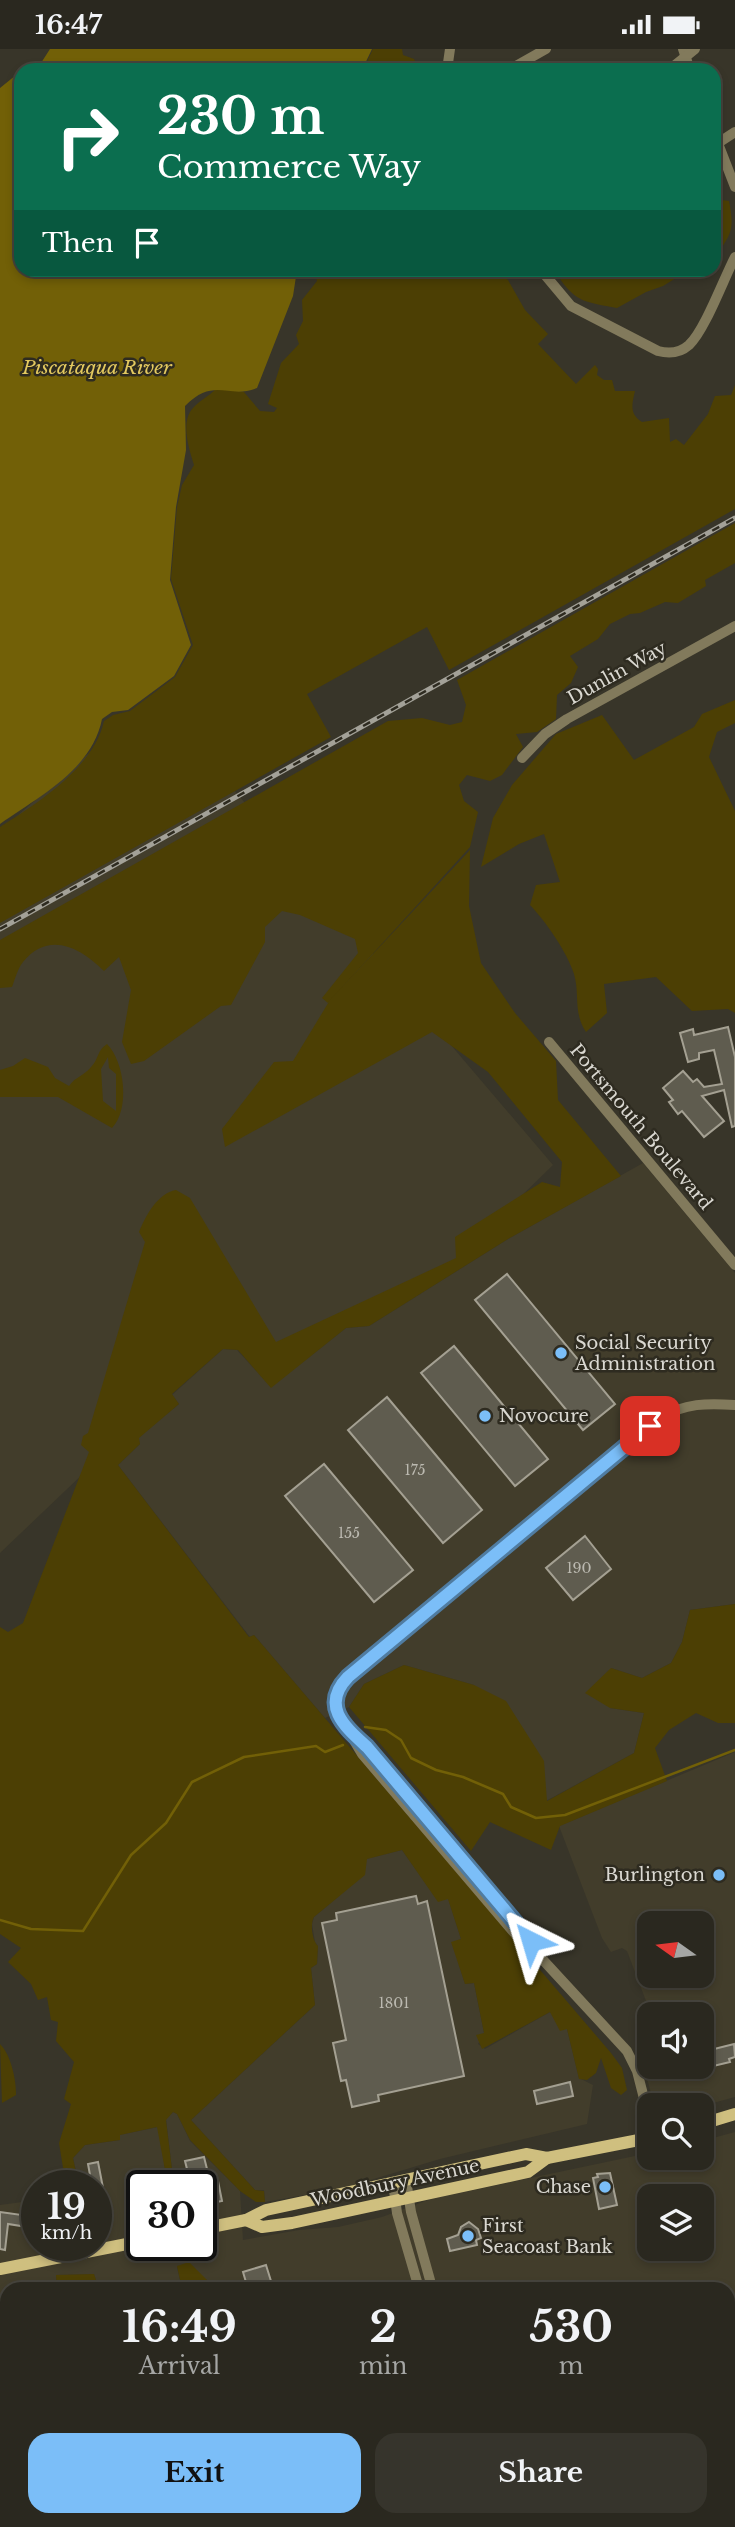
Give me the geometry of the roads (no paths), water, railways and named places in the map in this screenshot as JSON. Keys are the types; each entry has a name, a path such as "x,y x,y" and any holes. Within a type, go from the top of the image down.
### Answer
{"main road":[{"path":"714,2120 735,2114"},
{"name":"Woodbury Avenue","path":"217,2226 246,2220 266,2210 526,2154 547,2158 637,2140"},
{"name":"Woodbury Avenue","path":"246,2220 262,2227 395,2201 528,2172 547,2158"},
{"path":"0,2269 126,2244"}],"street":[{"path":"521,63 545,49"},
{"path":"684,53 695,49"},
{"path":"721,154 735,187"},
{"path":"547,277 571,306 658,351 676,352 689,345 694,338 735,257"},
{"name":"Dunlin Way","path":"522,758 545,734 567,719 735,626"},
{"name":"Portsmouth Boulevard","path":"549,1042 735,1265"},
{"path":"642,2093 627,2051 543,1960 516,1935 362,1754 336,1706 340,1688 348,1677 667,1414 684,1407 710,1403 735,1405"},
{"path":"406,2180 429,2282"},
{"path":"393,2183 395,2201 417,2282"}],"water":[{"path":"50,49 372,49 365,63 41,63"},
{"name":"Piscataqua River","path":"14,77 14,277 296,277 293,296 257,388 238,392 205,392 185,406 186,450 176,507 170,580 191,645 174,676 128,710 112,712 102,719 96,737 75,768 0,824 0,88"}],"waterway":[{"path":"365,1727 386,1730 401,1740 411,1758 503,1794 511,1807 536,1818 565,1815 735,1750"},
{"path":"0,1920 31,1929 83,1931 131,1855 166,1823 192,1782 244,1757 316,1746 325,1752 343,1745"}],"railway":[{"path":"0,929 735,518"}],"place":[{"name":"Social Security Administration","path":"561,1353"},
{"name":"Novocure","path":"485,1416"},
{"name":"Burlington","path":"719,1875"},
{"name":"Chase","path":"605,2187"},
{"name":"First Seacoast Bank","path":"468,2236"}]}
